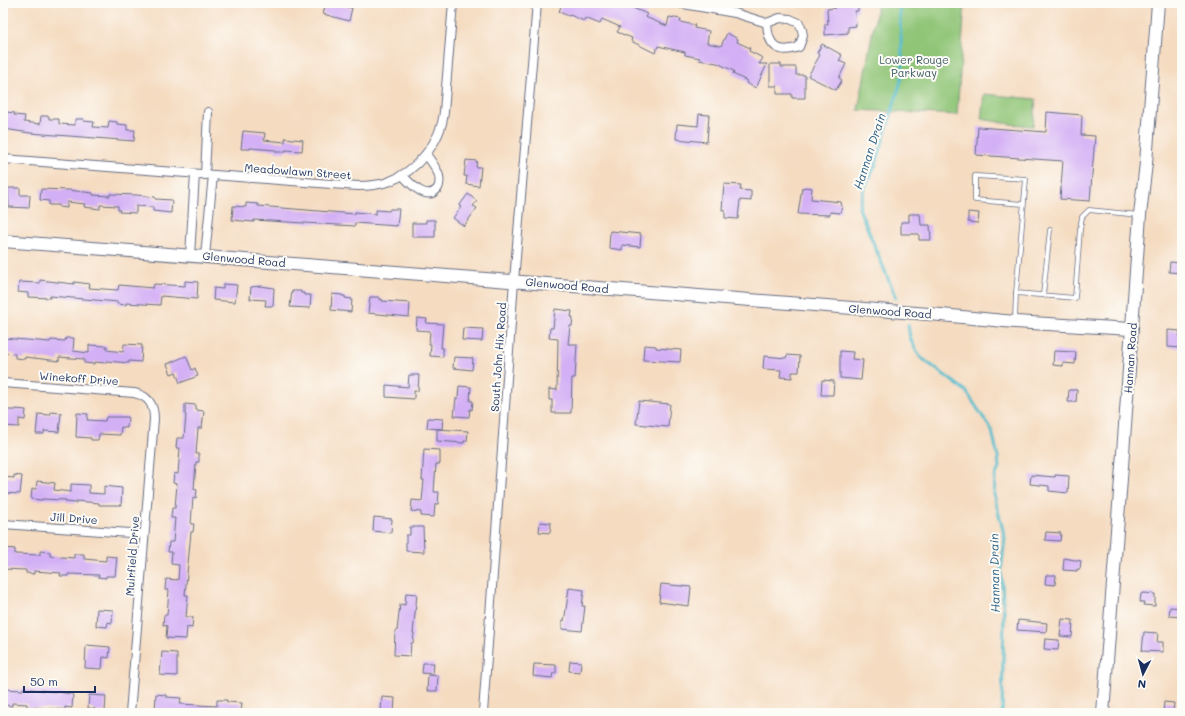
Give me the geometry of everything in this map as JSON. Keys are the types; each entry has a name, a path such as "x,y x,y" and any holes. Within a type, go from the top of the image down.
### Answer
{"street":[{"name":"Meadowlawn Street","path":"3,159 358,186 388,182 415,166 426,154 439,130 443,116 453,3"},
{"name":"South John Hix Road","path":"482,713 514,281 537,3"},
{"path":"678,3 735,13 767,23 780,18 790,19 799,24 802,30 803,36 799,47 792,50 783,50 775,47 769,40 767,23"},
{"name":"Hannan Road","path":"1103,713 1131,329 1140,215 1146,163 1158,3"},
{"path":"206,256 209,175 208,112"},
{"path":"402,175 414,187 423,193 427,194 437,189 439,184 439,174 426,154"},
{"path":"190,255 195,174"},
{"name":"Glenwood Road","path":"3,241 941,314 1015,322 1131,329"},
{"name":"Winekoff Drive","path":"3,383 134,393 141,394 150,401"},
{"name":"Muirfield Drive","path":"130,713 154,419 154,413 150,401"},
{"name":"Jill Drive","path":"3,524 144,534"}],"lane":[{"path":"1015,322 1016,293 1024,204 1026,179 975,176 975,200 1024,204"},
{"path":"1016,293 1075,298 1082,217 1089,210 1140,215"},
{"path":"1043,295 1050,230"}],"green space":[{"name":"Lower Rouge Parkway","path":"878,3 965,3 957,115 858,110"},
{"path":"984,94 1036,99 1033,126 981,119"}],"building":[{"path":"326,3 352,8 349,21 323,14"},
{"path":"562,3 628,3 634,5 633,8 647,14 645,17 667,26 669,17 681,19 680,22 695,25 694,28 709,31 707,43 721,46 727,33 738,39 737,42 750,48 749,51 763,58 759,64 767,64 756,88 746,83 747,81 733,74 734,71 717,63 699,60 700,58 685,55 685,52 658,46 655,53 631,41 632,38 617,32 620,27 602,19 600,24 585,18 584,21 559,12"},
{"path":"835,3 858,3 858,11 855,11 856,26 848,27 848,33 825,35 825,24 828,24 827,9 836,8"},
{"path":"822,44 842,55 839,61 846,64 839,78 842,80 836,90 808,76 820,55 817,53"},
{"path":"770,64 781,64 781,67 796,67 796,75 805,75 805,98 792,98 792,94 777,94 777,86 770,86"},
{"path":"6,112 15,113 14,115 25,116 24,122 40,124 41,116 49,116 49,119 59,119 59,124 75,125 75,119 84,119 83,121 94,122 93,127 108,128 109,121 117,122 117,124 127,125 127,130 135,130 134,141 30,133 4,129"},
{"path":"1047,112 1082,115 1081,135 1095,136 1090,201 1060,199 1063,161 976,155 978,127 1046,132"},
{"path":"699,114 709,115 707,142 676,139 677,124 698,126"},
{"path":"243,131 265,133 264,140 285,142 285,138 303,140 302,151 285,150 285,152 276,152 276,150 250,148 241,149"},
{"path":"466,160 477,161 476,167 481,167 479,186 466,184 467,176 464,176"},
{"path":"724,184 741,185 740,190 751,191 751,201 740,200 738,219 725,218 725,210 722,210"},
{"path":"8,188 20,188 20,195 30,195 29,208 9,207"},
{"path":"802,188 812,188 811,199 841,202 842,207 840,213 830,212 830,215 798,214"},
{"path":"41,189 68,190 93,193 93,195 137,195 155,197 155,199 172,200 171,213 153,211 153,207 136,206 136,213 119,212 120,210 118,210 118,206 100,205 100,209 84,207 85,204 67,202 67,208 59,207 59,205 49,205 49,201 40,200"},
{"path":"468,194 477,201 473,206 477,208 464,226 453,218 461,207 459,206"},
{"path":"246,203 258,204 258,206 355,214 355,212 376,214 376,210 389,211 390,209 399,209 397,226 355,223 355,226 232,220 233,206 246,207"},
{"path":"968,212 979,213 978,223 968,222"},
{"path":"909,214 920,214 921,225 930,225 931,240 919,240 919,234 901,234 901,222 909,222"},
{"path":"426,220 435,220 435,237 412,237 412,223 426,223"},
{"path":"610,231 641,234 640,247 622,245 622,250 609,248"},
{"path":"1170,262 1182,263 1182,273 1169,272"},
{"path":"40,280 74,284 74,282 90,284 89,288 118,290 119,285 153,288 154,284 185,286 185,281 198,282 197,299 161,296 160,305 126,303 126,305 117,304 118,302 50,296 50,298 28,297 28,293 18,292 19,282 40,283"},
{"path":"223,284 237,285 235,302 213,300 214,288 223,289"},
{"path":"261,286 274,288 273,306 265,306 266,300 250,299 251,287"},
{"path":"292,291 301,291 304,295 311,295 310,308 290,307"},
{"path":"332,294 342,295 345,296 345,298 352,299 351,312 331,310"},
{"path":"370,297 379,297 382,301 410,303 409,317 368,313"},
{"path":"555,309 572,311 571,317 573,317 572,326 570,326 568,344 577,344 575,378 572,378 571,413 552,413 552,400 549,400 549,389 557,390 558,339 549,338 550,328 553,328"},
{"path":"417,318 427,319 426,323 443,324 441,348 443,348 443,357 430,356 430,331 416,330"},
{"path":"463,328 483,329 482,341 462,340"},
{"path":"1168,330 1180,331 1179,340 1182,340 1182,348 1168,347"},
{"path":"3,338 50,342 51,340 65,341 66,338 74,338 73,351 89,353 89,345 107,346 107,350 123,352 124,344 142,345 141,362 129,361 129,363 106,361 106,363 94,362 94,364 84,363 84,359 59,357 59,361 25,357 25,359 15,358 15,354 3,353"},
{"path":"644,345 656,346 656,348 681,350 680,362 643,360"},
{"path":"840,351 853,352 852,359 863,360 861,380 840,378"},
{"path":"1054,351 1076,352 1075,364 1063,363 1063,366 1053,365"},
{"path":"787,355 800,356 799,372 792,372 792,378 780,377 781,370 763,369 764,356 786,358"},
{"path":"186,356 192,370 195,368 198,376 180,383 176,372 171,374 167,364"},
{"path":"454,357 473,358 472,370 453,368"},
{"path":"409,375 419,375 418,391 414,391 414,399 386,397 386,385 408,387"},
{"path":"822,380 834,381 833,395 821,395"},
{"path":"459,386 471,387 470,401 473,401 472,410 470,409 469,417 454,416"},
{"path":"1069,390 1077,390 1076,402 1068,402"},
{"path":"639,401 670,404 668,427 636,424"},
{"path":"185,404 196,405 196,410 204,411 202,428 198,428 196,454 199,454 199,462 196,462 194,489 197,490 196,498 193,497 191,524 194,524 193,532 191,532 185,595 188,595 186,617 193,617 192,628 187,627 186,639 166,638 167,626 163,625 164,615 167,615 169,590 165,590 166,579 178,580 179,565 171,564 172,552 168,552 169,542 173,542 175,518 171,518 172,508 175,508 177,484 173,483 174,473 178,474 180,448 176,448 177,438 184,438 186,415"},
{"path":"4,410 26,410 25,420 19,419 19,427 3,426"},
{"path":"51,412 61,413 59,432 44,431 44,434 36,434 38,414 50,415"},
{"path":"77,413 88,414 87,420 105,421 106,417 128,417 127,428 121,427 120,435 99,434 98,440 76,437"},
{"path":"428,418 443,419 442,429 427,428"},
{"path":"437,429 468,431 467,441 464,441 464,443 437,441"},
{"path":"424,449 440,450 440,464 436,464 434,492 439,492 438,504 435,504 434,517 421,516 421,512 411,511 412,500 422,501"},
{"path":"14,475 22,476 20,494 3,493 3,477 14,478"},
{"path":"1031,475 1055,477 1055,475 1069,476 1068,493 1049,491 1049,486 1030,484"},
{"path":"37,481 55,483 54,490 71,492 71,484 89,485 89,493 104,494 104,486 122,488 121,505 99,505 99,503 76,501 76,503 66,502 66,500 31,499 32,489 36,489"},
{"path":"374,517 392,519 391,533 373,531"},
{"path":"540,522 551,523 550,533 539,532"},
{"path":"410,527 423,527 424,552 406,551 406,535 410,535"},
{"path":"1046,532 1061,533 1060,541 1045,540"},
{"path":"5,548 15,549 15,554 40,555 40,551 50,552 50,556 74,558 74,554 84,554 84,559 106,561 106,556 117,557 115,576 106,576 106,578 98,577 99,575 68,574 68,576 60,576 61,573 34,571 34,574 26,573 26,570 3,569 3,553 5,554"},
{"path":"1064,558 1081,561 1080,569 1077,569 1077,571 1063,570"},
{"path":"1046,575 1056,575 1055,585 1045,584"},
{"path":"661,584 691,587 689,606 659,602"},
{"path":"569,588 584,590 582,606 585,606 582,631 562,629 562,620 564,621"},
{"path":"406,593 417,594 413,643 411,643 410,656 394,655 395,631 397,631 400,604 405,605"},
{"path":"1141,594 1155,594 1155,606 1143,605 1144,602 1140,602"},
{"path":"1170,607 1182,608 1182,617 1169,616"},
{"path":"97,609 113,610 112,623 108,622 107,627 96,626"},
{"path":"1062,619 1073,620 1072,637 1060,636"},
{"path":"1018,620 1047,623 1046,632 1017,630"},
{"path":"1144,632 1158,633 1157,642 1163,642 1163,652 1142,651"},
{"path":"1045,639 1059,640 1058,650 1044,649"},
{"path":"86,645 110,647 109,658 103,657 102,669 85,668"},
{"path":"162,652 177,653 177,676 160,675"},
{"path":"570,661 581,662 580,672 569,671"},
{"path":"423,663 434,663 433,674 422,673"},
{"path":"534,664 556,665 556,673 553,673 552,678 533,676"},
{"path":"428,675 438,676 437,691 427,691"},
{"path":"23,688 73,694 72,708 65,707 65,710 27,707 27,704 12,703 12,706 3,705 3,689 23,690"},
{"path":"156,694 166,695 166,697 181,698 180,704 217,706 217,700 242,703 241,713 155,713"},
{"path":"89,695 106,696 105,712 95,712 95,709 88,708"},
{"path":"382,697 395,698 394,713 381,712"},
{"path":"1164,702 1174,703 1173,713 1163,713"}],"waterway":[{"name":"Hannan Drain","path":"896,298 859,208 863,191 876,164 903,74 899,3"},
{"name":"Hannan Drain","path":"908,325 910,338 920,357 966,391 992,431 999,468 995,477 994,495 1005,538 1001,570 1004,614 1002,713"}]}
